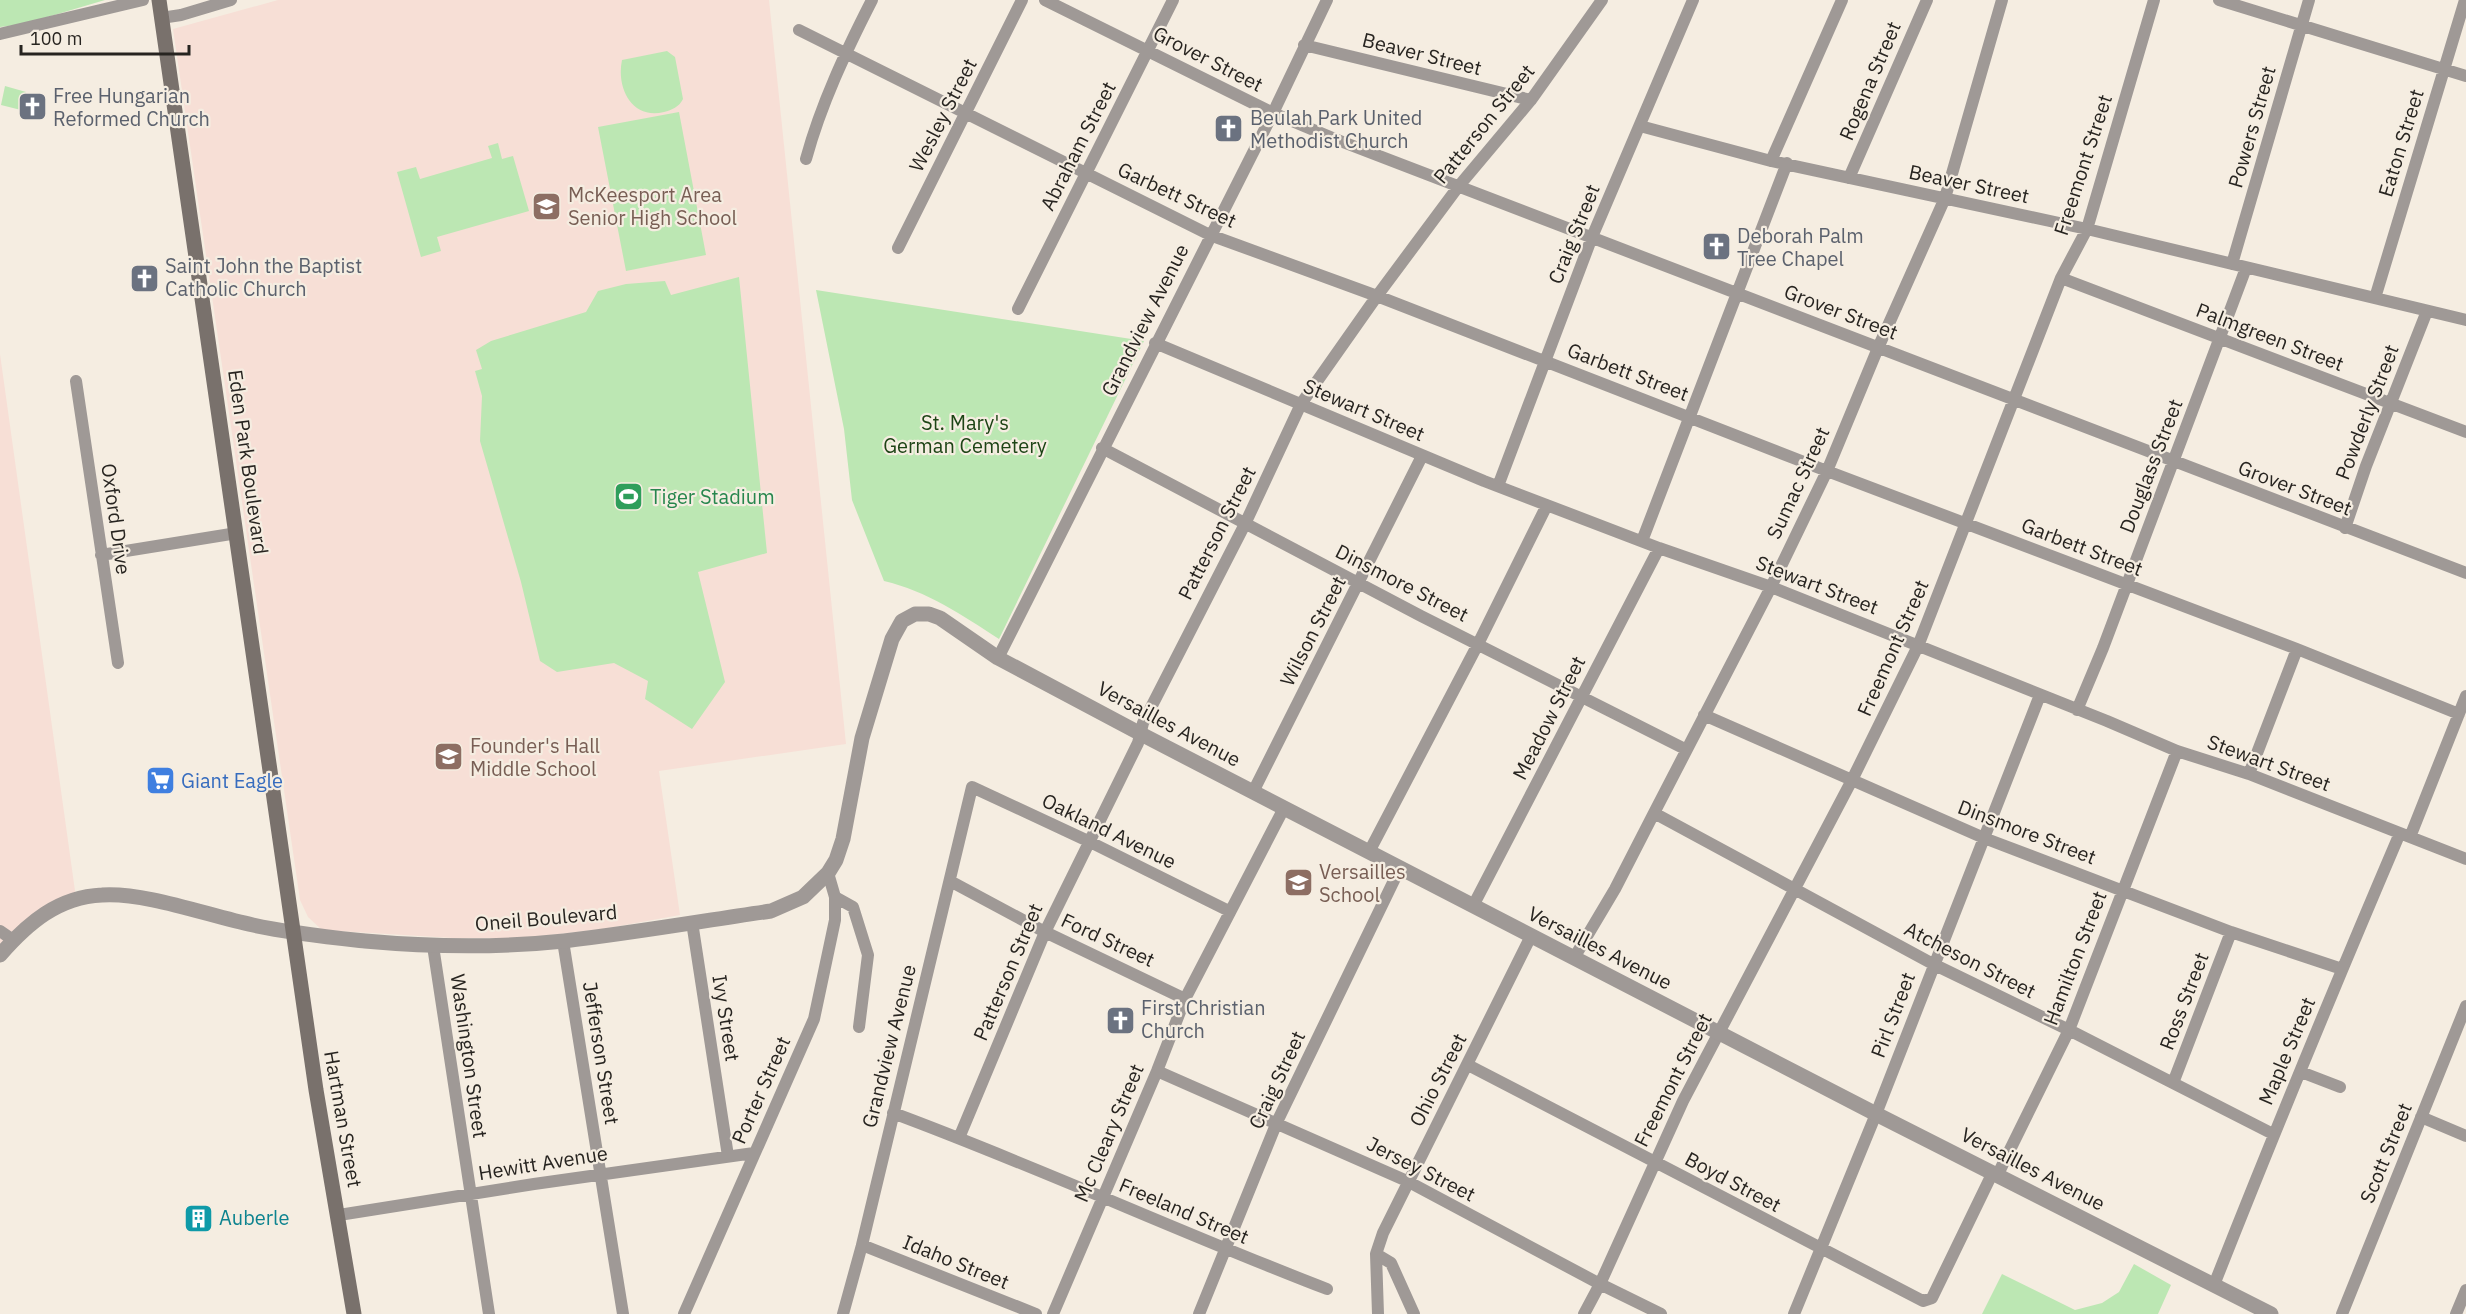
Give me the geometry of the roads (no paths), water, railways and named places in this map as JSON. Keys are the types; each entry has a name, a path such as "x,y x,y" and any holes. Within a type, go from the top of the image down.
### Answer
{"main road":[{"name":"Eden Park Boulevard","path":"159,0 293,931"},
{"name":"Hartman Street","path":"293,931 316,1090 354,1314"}],"street":[{"path":"0,34 143,0"},
{"path":"161,18 181,15 231,0"},
{"path":"806,159 812,137 845,53 872,0"},
{"name":"Wesley Street","path":"898,248 1022,0"},
{"name":"Grover Street","path":"1045,0 1273,113 1458,187 2466,573"},
{"name":"Abraham Street","path":"1018,309 1173,0"},
{"name":"Grandview Avenue","path":"998,658 1273,113 1327,0"},
{"name":"Patterson Street","path":"959,1138 1045,932 1138,743 1143,723 1245,524 1301,404 1458,187 1531,100 1602,0"},
{"name":"Craig Street","path":"1498,486 1592,237 1693,0"},
{"path":"1771,160 1842,0"},
{"name":"Rogena Street","path":"1849,178 1927,0"},
{"name":"Sumac Street","path":"1574,958 1615,889 1685,749 1771,587 1827,471 1878,348 1946,198 2001,0"},
{"name":"Freemont Street","path":"1584,1314 1600,1284 1654,1162 1718,1032 1852,780 1918,646 2061,278 2086,229 2154,0"},
{"path":"2219,0 2466,76"},
{"name":"Powers Street","path":"2232,264 2309,0"},
{"name":"Eaton Street","path":"2375,298 2465,0"},
{"name":"Garbett Street","path":"799,30 1210,235 1377,296 1827,471 2297,649 2459,714"},
{"name":"Beaver Street","path":"1304,45 1531,100"},
{"name":"Beaver Street","path":"1640,126 1771,160 2086,229 2466,320"},
{"path":"1642,541 1739,294 1787,163"},
{"name":"Douglass Street","path":"2077,710 2103,648 2172,461 2198,400 2246,268"},
{"name":"Palmgreen Street","path":"2061,278 2466,432"},
{"name":"Powderly Street","path":"2345,528 2427,310"},
{"name":"Stewart Street","path":"1155,343 1498,486 1659,548 1771,587 2177,750 2249,774 2466,859"},
{"name":"Oxford Drive","path":"76,381 118,663"},
{"name":"Dinsmore Street","path":"1102,448 1359,583 1685,749"},
{"name":"Wilson Street","path":"1253,792 1422,456"},
{"path":"1369,852 1478,644 1547,505"},
{"path":"101,555 237,533"},
{"name":"Meadow Street","path":"1473,906 1659,548"},
{"name":"Versailles Avenue","path":"915,614 929,614 940,618 998,658 1141,734 1876,1114 2271,1314"},
{"name":"Oneil Boulevard","path":"0,955 29,924 52,908 76,898 103,895 135,897 255,926 364,941 433,946 498,946 563,941 771,911 803,897 828,873 836,860 843,839 862,738 892,639 902,621 915,614"},
{"path":"2249,774 2297,649"},
{"name":"Pirl Street","path":"1794,1314 1876,1114 2040,696"},
{"name":"Maple Street","path":"2214,1285 2273,1134 2301,1072 2342,969 2433,774 2466,696"},
{"name":"Dinsmore Street","path":"1704,715 1984,838 2231,932 2342,969"},
{"name":"Hamilton Street","path":"1956,1248 2069,1030 2177,750"},
{"name":"Grandview Avenue","path":"843,1314 862,1245 972,787"},
{"name":"Oakland Avenue","path":"972,787 1229,911"},
{"name":"Mc Cleary Street","path":"1053,1314 1157,1071 1185,999 1284,808"},
{"name":"Atcheson Street","path":"1654,813 1792,890 1933,964 2273,1134"},
{"name":"Craig Street","path":"1199,1314 1277,1122 1400,868"},
{"name":"Porter Street","path":"684,1314 814,1019 835,920 835,897 828,873"},
{"name":"Ford Street","path":"950,881 1045,932 1185,999"},
{"path":"835,897 854,907 868,955 859,1027"},
{"name":"Ivy Street","path":"692,922 728,1156"},
{"path":"0,931 13,940"},
{"name":"Ross Street","path":"2173,1083 2231,932"},
{"name":"Ohio Street","path":"1378,1314 1376,1254 1383,1233 1531,936"},
{"name":"Jefferson Street","path":"563,941 623,1314"},
{"name":"Washington Street","path":"433,946 489,1314"},
{"name":"Scott Street","path":"2342,1314 2466,1005"},
{"name":"Boyd Street","path":"1468,1065 1923,1301 1932,1298 1956,1248"},
{"name":"Jersey Street","path":"1157,1071 1407,1181 1661,1314"},
{"path":"2301,1072 2340,1087"},
{"name":"Freeland Street","path":"893,1113 959,1138 1226,1250 1327,1289"},
{"path":"2421,1117 2466,1136"},
{"name":"Hewitt Avenue","path":"339,1215 600,1174 754,1153"},
{"name":"Idaho Street","path":"862,1245 1036,1314"},
{"path":"1376,1254 1391,1263 1414,1314"},
{"path":"2456,1314 2466,1290"}],"place":[{"name":"Free Hungarian Reformed Church","path":"32,107"},
{"name":"Beulah Park United Methodist Church","path":"1229,129"},
{"name":"McKeesport Area Senior High School","path":"547,206"},
{"name":"Deborah Palm Tree Chapel","path":"1716,247"},
{"name":"Saint John the Baptist Catholic Church","path":"144,278"},
{"name":"Tiger Stadium","path":"629,497"},
{"name":"Founder's Hall Middle School","path":"449,757"},
{"name":"Giant Eagle","path":"160,781"},
{"name":"Versailles School","path":"1298,883"},
{"name":"First Christian Church","path":"1120,1020"},
{"name":"Auberle","path":"198,1218"}],"park label":[{"name":"St. Mary's German Cemetery","path":"965,434"}]}
